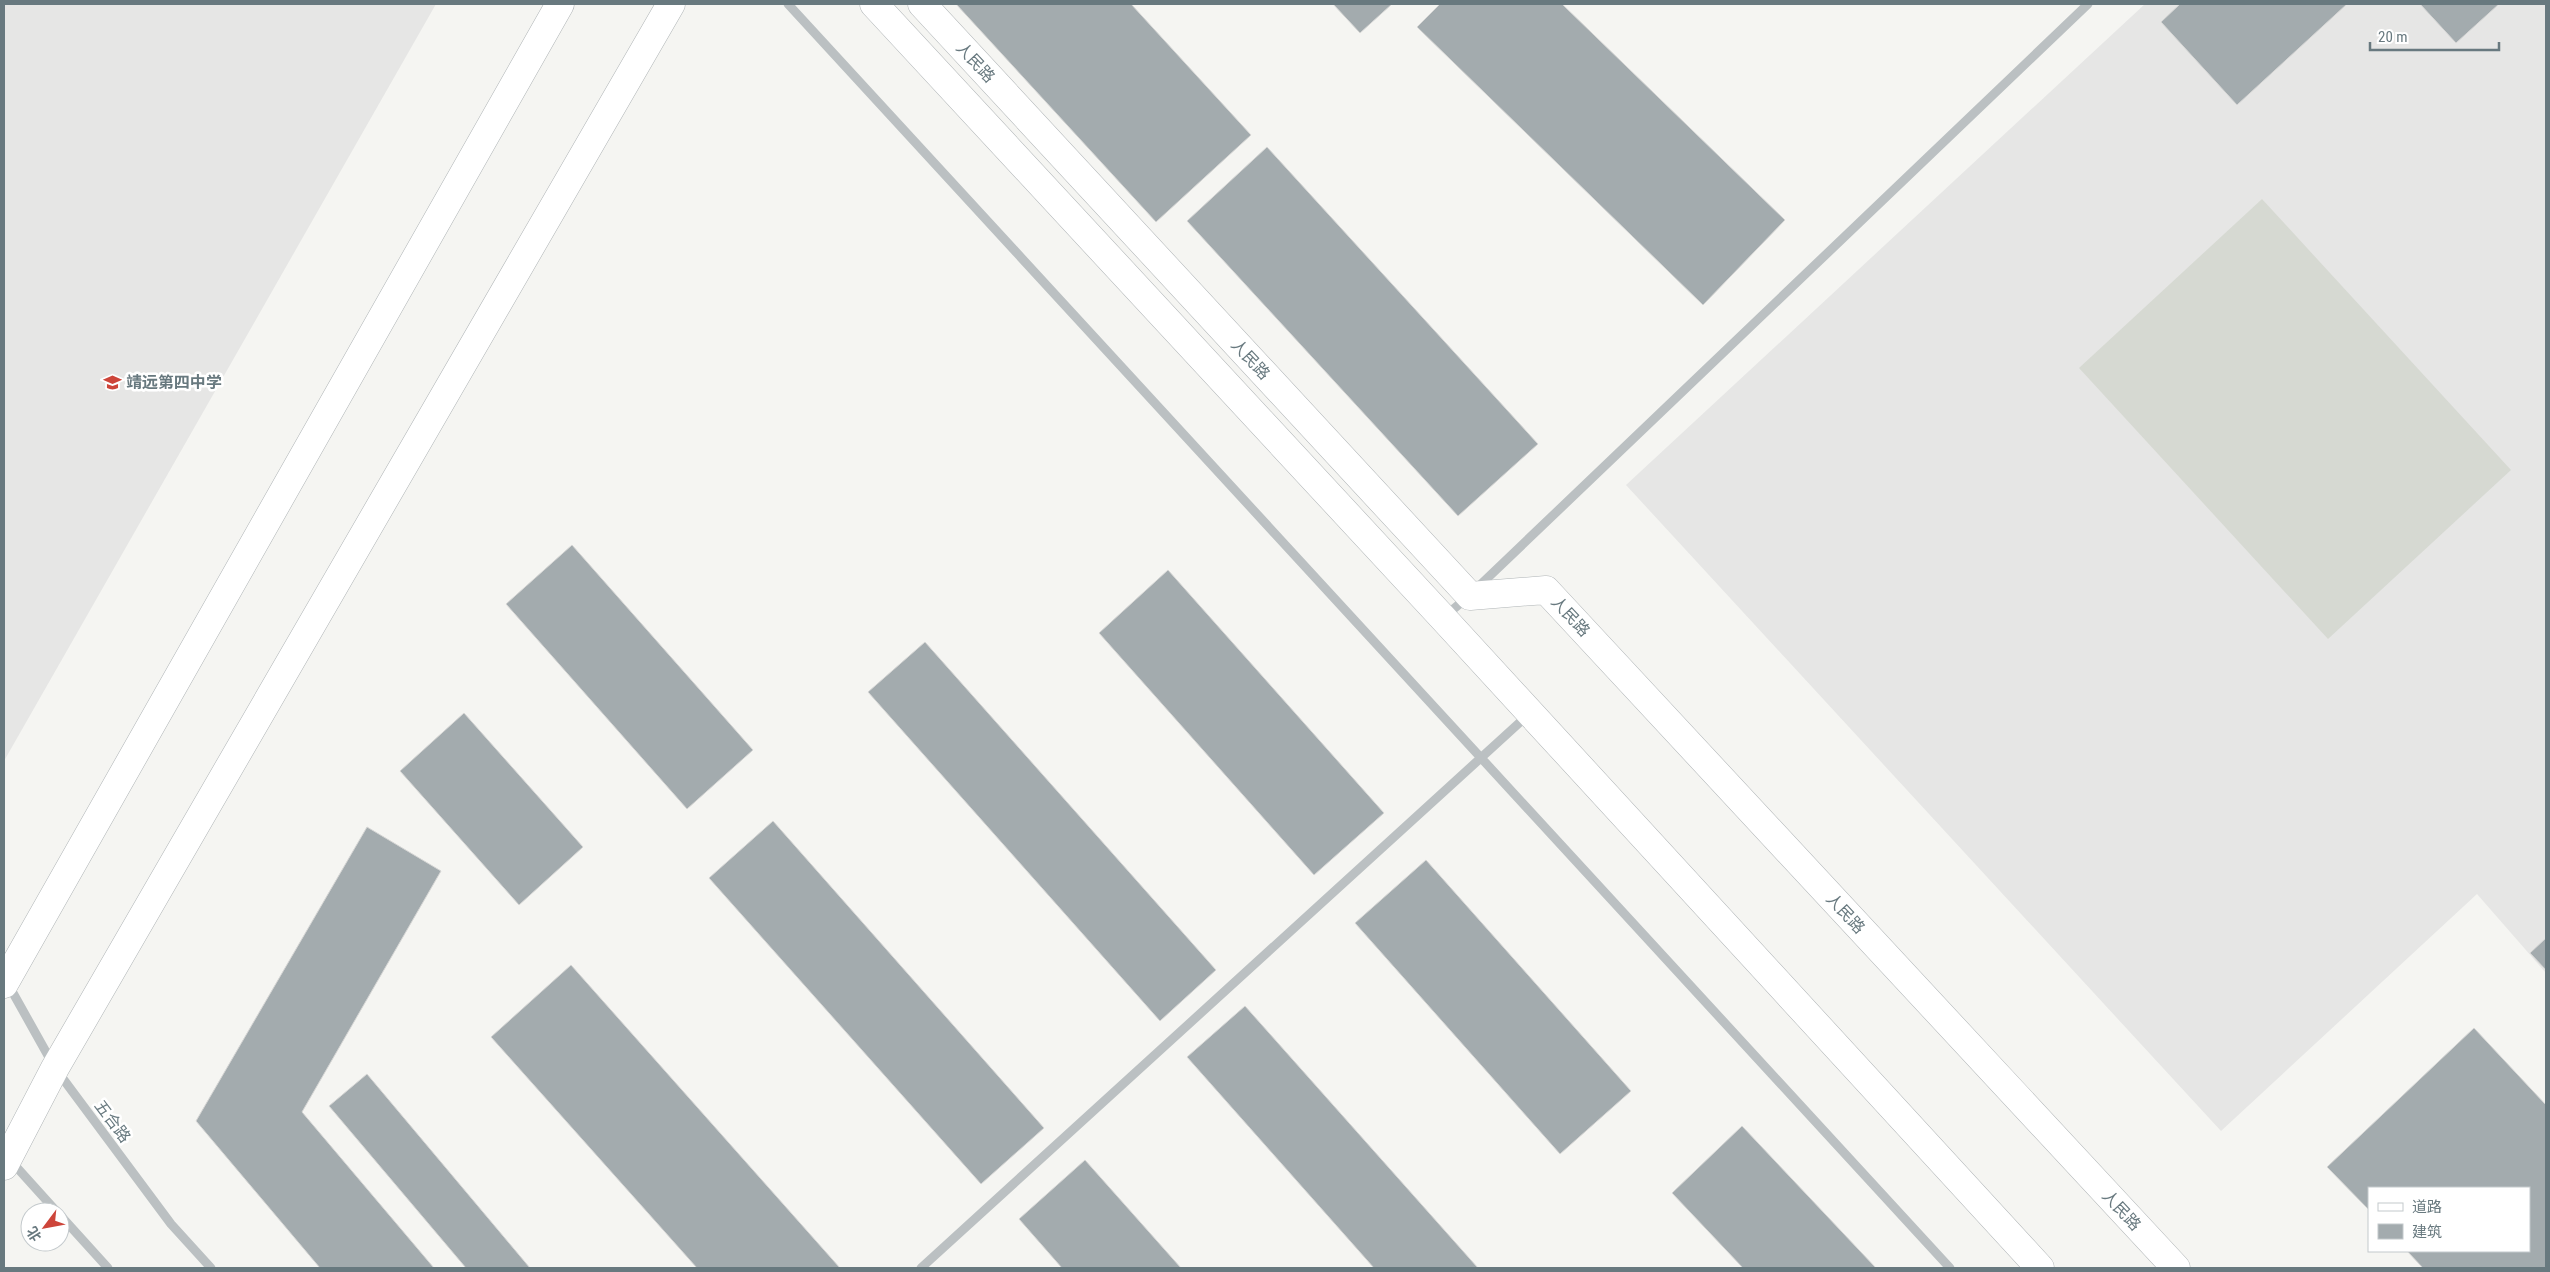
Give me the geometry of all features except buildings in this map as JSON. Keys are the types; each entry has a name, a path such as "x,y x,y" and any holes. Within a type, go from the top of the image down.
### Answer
{"main road":[{"path":"5,982 560,4"},
{"path":"5,1160 55,1068 671,4"},
{"path":"874,4 1443,618 1529,714 2040,1268"},
{"name":"人民路","path":"922,4 1470,596 1546,590 2176,1268"}],"street":[{"path":"788,4 1950,1268"},
{"path":"1443,618 1470,596 2088,4"},
{"path":"921,1268 1529,714"},
{"name":"五合路","path":"5,982 55,1068 171,1224 211,1268"},
{"path":"5,1160 47,1202"},
{"path":"70,1226 108,1268"}],"shaded area":[{"name":"靖远第四中学","path":"4,4 436,4 4,761"},
{"path":"2145,4 2546,4 2546,973 2477,894 2221,1131 1626,485"},
{"path":"2262,199 2511,470 2328,639 2079,368"}],"place":[{"name":"靖远第四中学","path":"112,382"}]}
